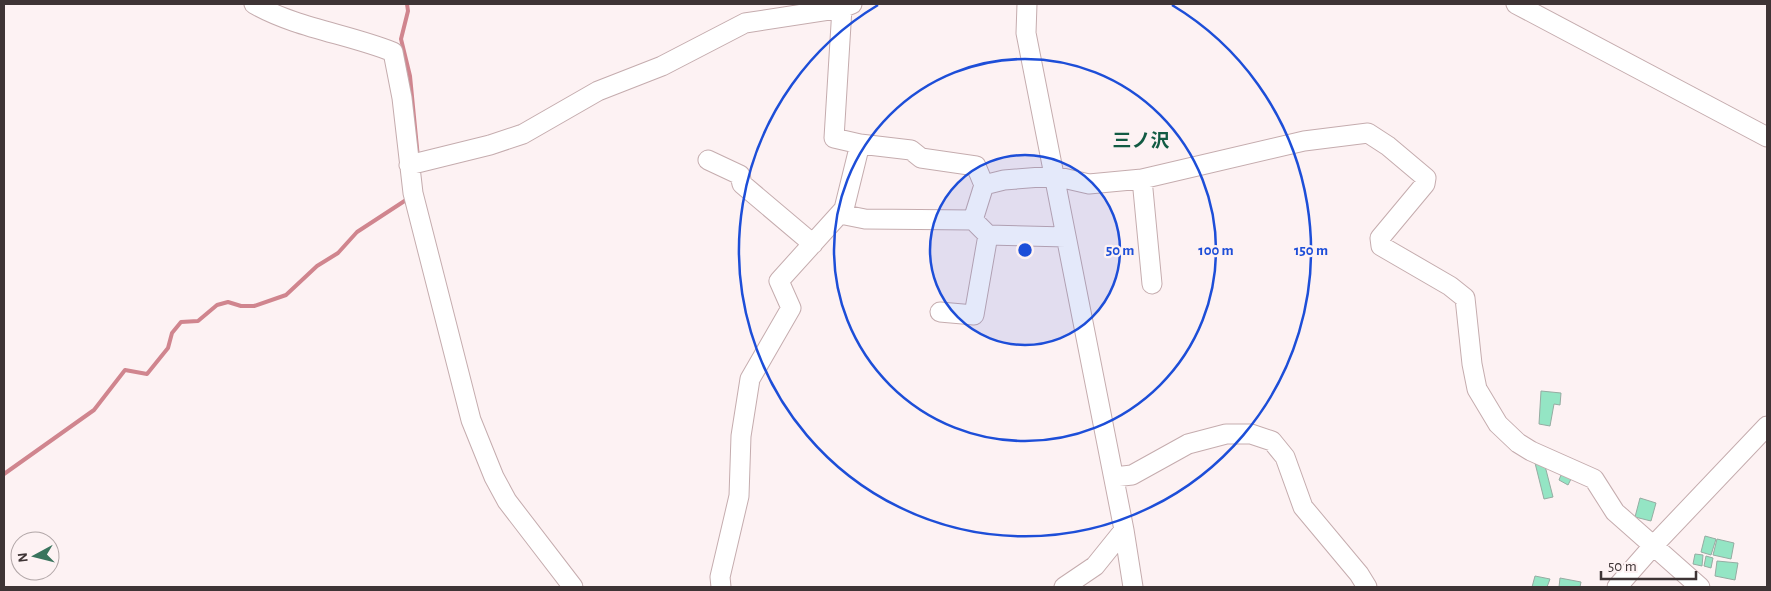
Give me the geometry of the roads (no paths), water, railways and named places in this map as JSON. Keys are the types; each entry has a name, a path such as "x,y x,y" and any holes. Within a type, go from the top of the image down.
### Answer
{"street":[{"path":"254,4 307,26 393,52 402,98 413,193 471,420 494,477 507,501 573,587"},
{"path":"1027,4 1026,33 1114,477 1133,587"},
{"path":"1516,4 1767,137"},
{"path":"409,165 490,145 523,134 598,91 662,66 745,23 847,6 834,138 860,144 912,150 921,158 976,166 984,185 973,220"},
{"path":"984,185 1004,180 1054,176 1089,184 1142,179 1304,141 1368,133 1388,146 1426,178 1425,184 1380,238 1380,242 1382,246 1450,286 1465,298 1472,364 1477,389 1498,424 1518,443 1594,479 1615,512 1700,587"},
{"path":"721,587 720,577 739,496 741,436 750,378 791,308 780,282 844,209 860,144"},
{"path":"708,160 740,175 742,184 813,244"},
{"path":"1142,179 1152,284"},
{"path":"840,214 865,219 973,220 988,235 1066,237"},
{"path":"940,312 974,315 988,235"},
{"path":"1617,587 1653,546 1767,426"},
{"path":"1114,477 1132,476 1188,444 1226,434 1251,434 1272,441 1285,457 1302,507 1359,574 1367,587"},
{"path":"1064,587 1095,566 1124,530"}],"waterway":[{"path":"407,4 408,11 401,39 410,76 418,158"},
{"path":"4,474 94,410 125,370 147,374 168,348 172,333 181,322 198,321 217,305 228,302 241,306 254,306 286,295 317,266 338,253 357,232 406,200"}],"district":[{"name":"三ノ沢","path":"1141,140"}]}
